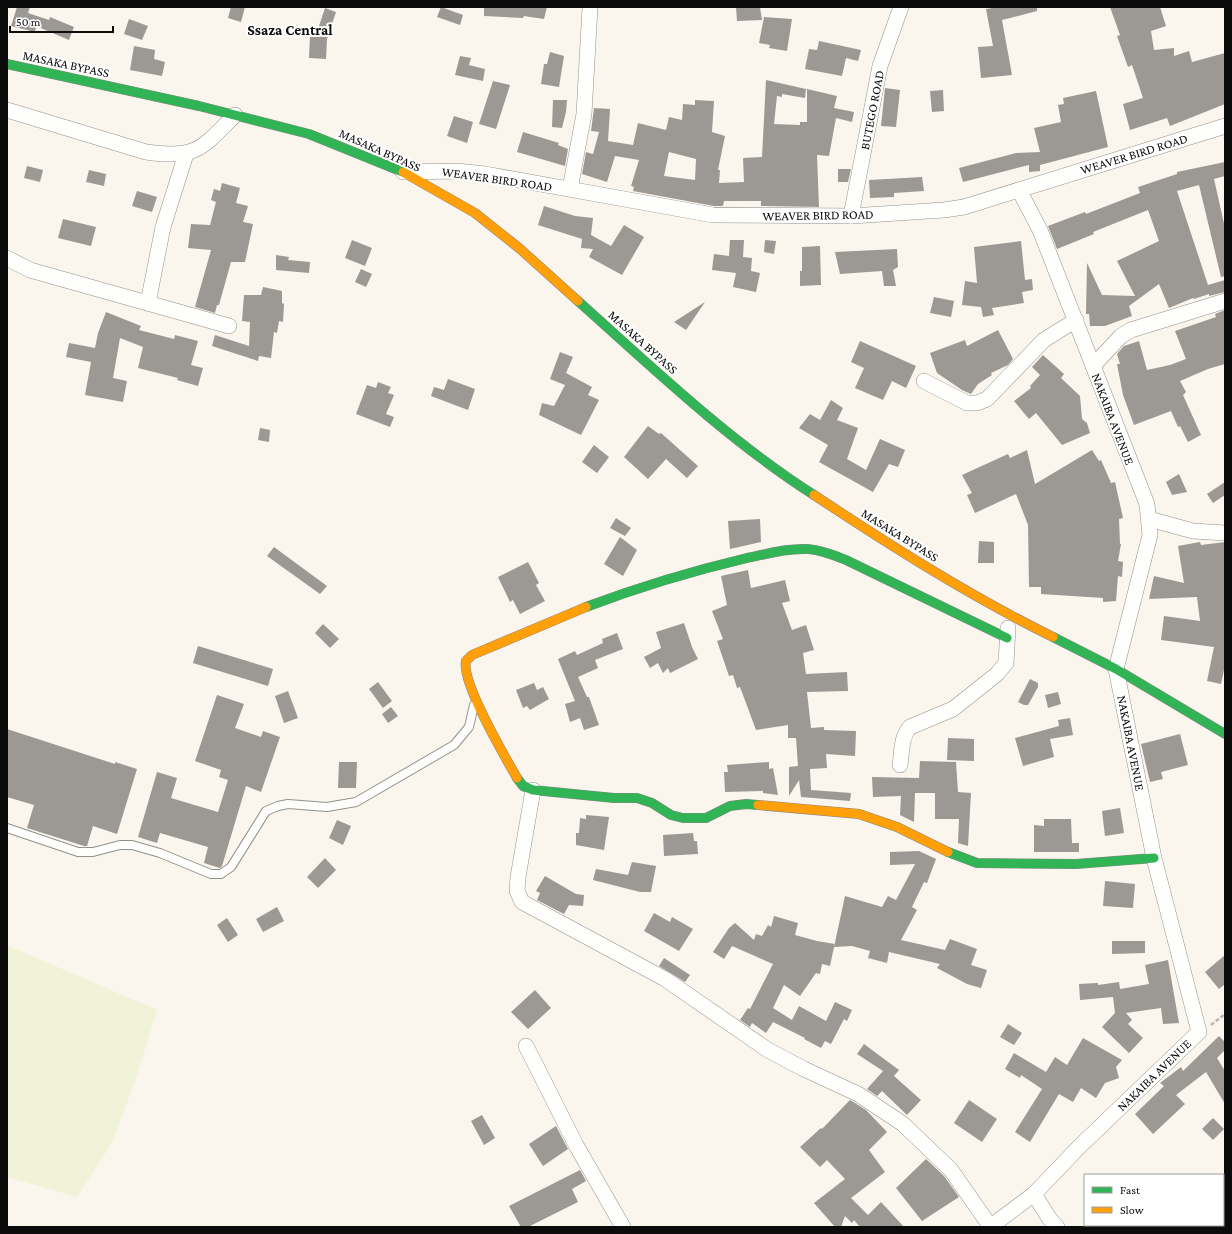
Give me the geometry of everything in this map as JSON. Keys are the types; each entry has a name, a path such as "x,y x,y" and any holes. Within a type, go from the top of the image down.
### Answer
{"main road":[{"name":"MASAKA BYPASS","path":"7,64 235,115 309,134 402,172 475,214 519,248 702,412 778,472 892,546 1008,615 1116,669 1225,734"},
{"path":"1007,638 846,560 823,551 801,549 707,566 578,610 472,655 464,664 475,696 517,778 524,786 533,790 614,798 637,798 652,803 671,814 683,818 706,818 730,806 746,804 858,814 902,829 964,859 977,862 1076,864 1154,858"}],"street":[{"path":"570,189 584,114 590,7"},
{"name":"BUTEGO ROAD","path":"851,216 880,66 900,7"},
{"path":"7,111 146,152 164,154 186,154 206,144 235,115"},
{"name":"WEAVER BIRD ROAD","path":"402,172 457,170 713,215 851,216 957,208 1225,126"},
{"path":"148,303 163,227 186,154"},
{"name":"NAKAIBA AVENUE","path":"990,1227 1034,1194 1078,1147 1199,1032 1154,858 1116,669 1150,535 1147,504 1040,230 1019,190"},
{"path":"7,258 30,270 229,326"},
{"path":"1093,366 1121,336 1131,330 1225,301"},
{"path":"924,381 967,403 977,403 987,399 1044,340 1076,320"},
{"path":"1149,519 1193,531 1225,533"},
{"path":"900,765 905,732 910,727 953,708 997,674 1006,663 1008,615"},
{"path":"533,790 518,877 517,891 522,902 665,979 768,1050 804,1069 858,1094 903,1124 951,1170 990,1227"},
{"path":"526,1046 618,1225"},
{"path":"1034,1194 1049,1218 1057,1227"}],"lane":[{"path":"7,828 78,852 93,852 120,845 132,845 160,854 211,874 221,874 231,867 266,811 288,804 327,807 356,802 454,745 469,727 475,696"}],"green space":[{"path":"7,945 157,1010 138,1072 113,1141 77,1197 7,1177"}],"building":[{"path":"17,7 30,7 28,13 49,20 50,17 74,27 69,40 36,26 35,32 11,26"},
{"path":"231,7 245,7 241,22 228,18"},
{"path":"441,7 463,15 460,25 437,17"},
{"path":"484,7 547,7 544,19 524,16 523,18 484,16"},
{"path":"736,7 760,7 762,20 737,21"},
{"path":"999,7 1037,7 1037,11 1002,20 1012,75 981,78 978,47 993,46 986,9"},
{"path":"1110,7 1160,7 1166,26 1151,31 1154,50 1174,48 1174,56 1189,51 1192,62 1225,53 1225,104 1170,126 1167,118 1130,130 1123,104 1143,98 1132,65 1128,67 1117,36 1120,35"},
{"path":"325,8 336,12 327,39 326,59 309,58 310,35 316,35"},
{"path":"764,17 792,19 787,51 769,48 770,45 759,43"},
{"path":"129,19 148,26 142,40 124,34"},
{"path":"819,41 861,50 858,61 846,58 842,76 805,69 809,49 817,50"},
{"path":"134,46 155,50 154,59 165,62 162,76 130,70"},
{"path":"550,52 564,56 559,87 541,84 544,64 547,64"},
{"path":"460,56 471,58 469,65 485,69 483,81 455,75"},
{"path":"766,80 806,89 805,98 782,94 782,97 777,96 774,124 800,125 800,122 807,122 807,89 837,96 834,108 854,112 852,122 836,118 829,156 817,155 819,207 761,206 761,201 724,201 723,206 714,206 633,191 634,187 631,186 639,160 615,156 607,182 582,174 586,152 593,154 599,132 591,131 594,108 610,109 608,141 633,145 638,123 666,130 669,117 682,120 683,104 695,105 695,100 714,101 712,132 725,136 718,170 720,170 719,183 744,182 743,158 762,157","holes":["669,152 696,159 695,180 664,176"]},
{"path":"493,81 510,85 496,129 479,124"},
{"path":"885,88 900,90 896,127 881,126"},
{"path":"943,90 944,111 932,112 930,91"},
{"path":"1096,91 1108,147 1040,165 1040,171 1029,172 1029,165 963,182 959,168 1016,153 1040,152 1034,128 1061,122 1058,105 1064,104 1063,98"},
{"path":"553,100 567,100 562,128 552,127"},
{"path":"454,116 473,122 467,143 447,136"},
{"path":"523,132 559,143 558,145 568,149 565,166 517,152"},
{"path":"1225,162 1225,176 1214,179 1225,228 1225,276 1221,277 1199,185 1177,191 1208,285 1225,280 1225,292 1193,298 1169,308 1159,284 1129,306 1132,316 1105,326 1090,326 1089,314 1086,314 1087,263 1102,295 1135,296 1117,261 1159,241 1148,210 1093,232 1094,234 1057,249 1048,226 1085,212 1086,214 1140,193 1138,187 1177,174 1177,172"},
{"path":"27,166 43,170 40,182 24,178"},
{"path":"838,169 851,169 848,182 838,182"},
{"path":"89,170 106,174 104,186 86,182"},
{"path":"922,177 924,191 894,193 894,197 870,198 869,180"},
{"path":"222,183 240,188 236,203 248,206 243,222 253,224 245,262 231,262 219,305 217,305 215,313 195,307 211,250 188,248 191,224 210,225 216,202 211,200 214,189 220,191"},
{"path":"137,191 157,197 152,212 132,206"},
{"path":"544,206 575,216 593,218 591,235 611,246 624,225 644,237 622,275 589,257 593,249 581,248 582,239 538,225"},
{"path":"63,219 96,227 91,246 58,238"},
{"path":"352,240 372,248 365,266 345,258"},
{"path":"730,240 744,240 743,257 752,258 751,271 760,273 756,292 733,287 736,273 712,270 714,254 729,256"},
{"path":"765,240 776,241 774,254 764,252"},
{"path":"1021,241 1025,280 1032,279 1033,290 1022,292 1024,303 992,308 994,315 983,317 981,307 962,305 965,281 977,283 974,247"},
{"path":"820,246 821,285 800,286 800,271 802,271 802,247"},
{"path":"897,249 898,267 893,270 896,286 884,286 882,271 840,274 835,252"},
{"path":"276,255 289,257 288,260 310,262 309,273 276,270"},
{"path":"361,269 372,274 366,287 355,282"},
{"path":"263,287 282,291 282,303 284,304 283,322 279,321 277,333 274,332 271,358 259,356 258,361 212,346 215,335 249,346 250,322 242,321 244,295 261,295"},
{"path":"934,297 954,301 951,317 930,313"},
{"path":"705,302 686,330 674,322"},
{"path":"1225,310 1225,364 1208,369 1180,381 1186,392 1183,395 1201,435 1188,442 1180,426 1178,427 1171,411 1134,425 1123,395 1117,364 1120,364 1117,354 1124,346 1139,341 1147,370 1170,365 1186,359 1175,331 1216,317 1215,314"},
{"path":"106,312 141,326 139,330 174,339 175,335 198,341 191,365 203,368 198,386 177,380 178,378 138,368 143,347 120,338 113,378 127,381 123,402 85,395 91,362 66,357 69,343 95,348 98,333"},
{"path":"998,330 1013,359 1008,365 991,373 992,375 978,384 971,394 962,390 937,373 930,353 965,340 967,346"},
{"path":"860,341 916,366 906,388 892,381 883,400 855,388 864,368 851,362"},
{"path":"560,352 573,357 566,373 592,387 588,395 599,400 581,435 539,415 542,403 554,406 565,385 550,379"},
{"path":"1043,355 1064,374 1061,378 1080,396 1082,419 1087,423 1090,433 1062,445 1036,413 1029,419 1014,401 1031,388 1030,386 1040,375 1032,367"},
{"path":"448,379 475,389 468,410 431,396 434,387 444,390"},
{"path":"378,382 391,387 388,393 394,395 386,414 394,417 390,427 356,414 367,385 376,388"},
{"path":"831,400 843,408 837,420 858,428 847,459 866,470 880,439 905,450 898,467 889,464 873,492 819,462 828,445 799,428 810,414 820,420"},
{"path":"648,426 659,434 661,433 698,466 687,478 666,459 648,479 624,457"},
{"path":"260,428 270,430 269,442 258,440"},
{"path":"594,445 609,457 597,473 582,462"},
{"path":"1027,450 1035,484 1092,450 1099,461 1101,460 1111,483 1115,482 1123,518 1119,519 1121,544 1118,561 1123,562 1122,577 1118,576 1116,601 1103,602 1103,598 1041,594 1041,587 1029,587 1028,525 1016,494 975,513 967,495 972,493 962,475 1008,454 1010,458"},
{"path":"1179,474 1187,492 1172,495 1166,482"},
{"path":"1225,482 1225,495 1213,503 1207,494"},
{"path":"616,518 631,528 625,536 610,528"},
{"path":"760,519 761,542 730,549 728,521"},
{"path":"620,537 637,550 623,576 604,564"},
{"path":"979,541 994,542 994,563 978,563"},
{"path":"1200,542 1201,545 1225,542 1225,665 1221,684 1207,681 1214,647 1161,640 1164,616 1200,621 1197,597 1149,599 1154,576 1184,583 1178,546"},
{"path":"274,547 327,586 320,594 267,556"},
{"path":"528,562 539,583 536,585 545,601 520,614 513,600 510,602 498,577"},
{"path":"748,570 751,588 785,580 790,601 782,603 792,630 806,625 814,650 803,653 806,674 847,672 848,691 807,692 811,728 824,727 824,730 856,731 855,756 826,754 827,768 810,769 811,790 851,793 850,801 801,797 799,780 789,796 789,767 798,766 796,738 788,738 788,725 756,730 740,687 737,688 733,675 729,676 717,641 723,639 712,611 727,605 721,576"},
{"path":"684,623 692,647 698,659 670,673 668,668 663,673 658,663 650,668 644,657 661,648 656,632"},
{"path":"323,624 339,639 330,648 315,633"},
{"path":"617,633 623,649 595,660 598,668 578,677 587,697 589,697 599,725 584,730 580,718 570,722 565,704 575,701 558,659 575,651 577,655 603,643 602,639"},
{"path":"198,646 273,669 268,686 193,663"},
{"path":"1030,679 1038,683 1038,687 1028,705 1024,705 1018,702"},
{"path":"378,682 392,701 383,708 369,689"},
{"path":"534,683 537,690 543,687 549,699 530,710 527,706 523,708 516,690"},
{"path":"288,691 298,718 284,723 275,696"},
{"path":"1058,692 1061,704 1048,708 1045,695"},
{"path":"217,695 244,704 235,728 261,737 263,731 280,737 261,792 246,786 222,866 220,868 204,863 208,847 160,833 157,843 138,837 157,772 177,778 171,798 218,812 228,780 219,777 221,770 195,761"},
{"path":"391,707 398,716 388,723 382,714"},
{"path":"1070,718 1073,735 1050,739 1054,757 1023,766 1015,738 1059,726 1058,720"},
{"path":"7,729 115,764 115,762 137,769 117,834 93,826 87,846 84,846 27,828 34,805 7,797"},
{"path":"1180,734 1188,765 1161,772 1163,779 1150,782 1141,744"},
{"path":"948,738 974,739 974,761 947,760"},
{"path":"920,761 956,762 958,792 971,793 968,846 958,843 959,819 935,819 935,793 915,793 914,822 900,815 901,796 873,797 872,777 919,778"},
{"path":"339,762 357,762 356,788 338,788"},
{"path":"769,762 769,769 773,768 778,795 763,793 763,791 725,792 724,772 728,772 727,765"},
{"path":"1120,808 1124,833 1105,836 1102,811"},
{"path":"586,815 609,817 604,850 576,845 576,833 579,833 580,818 586,819"},
{"path":"1044,819 1071,819 1072,843 1079,843 1079,852 1034,852 1034,825 1044,826"},
{"path":"337,820 351,826 343,845 329,838"},
{"path":"693,833 694,841 697,841 698,854 664,856 663,835"},
{"path":"919,851 936,859 927,883 924,882 912,907 917,910 901,940 945,950 950,939 977,949 971,965 987,970 981,988 967,984 937,968 940,964 889,952 887,963 868,958 870,951 852,946 834,947 830,966 822,964 820,974 816,973 800,996 784,985 773,1008 792,1020 799,1006 826,1021 835,1002 852,1010 847,1021 844,1019 831,1044 825,1041 821,1048 773,1022 766,1033 752,1023 750,1027 740,1020 748,1008 750,1009 773,964 732,946 724,959 713,952 729,928 735,923 754,940 756,934 762,936 768,925 771,927 774,916 798,923 795,935 835,944 845,896 882,907 888,896 896,900 915,864 890,865 890,852"},
{"path":"325,858 336,870 318,888 307,877"},
{"path":"632,862 656,866 651,892 640,892 593,880 596,869 628,875"},
{"path":"545,876 576,894 584,895 583,906 569,905 564,914 537,900 540,893 536,891"},
{"path":"1105,881 1135,884 1133,908 1103,906"},
{"path":"277,907 284,921 263,932 256,919"},
{"path":"654,913 670,922 672,917 693,929 679,951 644,931"},
{"path":"227,918 238,935 228,942 217,925"},
{"path":"1112,941 1145,941 1145,953 1112,954"},
{"path":"1225,955 1225,984 1219,989 1205,972"},
{"path":"664,958 690,975 685,982 659,966"},
{"path":"1168,960 1179,1023 1163,1024 1161,1008 1126,1013 1132,1020 1128,1024 1143,1038 1129,1053 1102,1027 1115,1013 1113,997 1080,1000 1079,984 1098,983 1098,985 1119,982 1120,989 1149,984 1145,965"},
{"path":"535,990 551,1008 528,1029 511,1012"},
{"path":"1008,1024 1022,1033 1014,1045 1000,1037"},
{"path":"1219,1036 1225,1042 1225,1050 1217,1058 1225,1071 1225,1104 1206,1072 1176,1095 1185,1104 1153,1134 1135,1114 1164,1086 1160,1083 1181,1067 1183,1071"},
{"path":"1083,1038 1122,1060 1116,1067 1119,1078 1105,1083 1096,1098 1081,1088 1073,1102 1059,1094 1030,1142 1015,1132 1042,1089 1021,1075 1020,1078 1005,1069 1014,1053 1046,1072 1055,1057 1067,1065"},
{"path":"864,1044 899,1070 894,1076 921,1100 907,1115 882,1091 877,1096 867,1089 883,1071 857,1054"},
{"path":"850,1100 866,1110 887,1132 869,1150 885,1172 851,1198 868,1215 881,1202 904,1227 860,1227 854,1220 852,1223 845,1216 841,1227 835,1227 814,1203 845,1179 827,1160 820,1167 800,1147 821,1128 822,1129"},
{"path":"969,1100 997,1119 982,1142 954,1123"},
{"path":"482,1115 495,1138 484,1145 471,1121"},
{"path":"1213,1118 1224,1129 1213,1140 1202,1129"},
{"path":"556,1126 568,1149 543,1166 529,1144"},
{"path":"926,1159 944,1176 959,1197 922,1221 896,1188"},
{"path":"580,1170 586,1181 572,1189 578,1202 528,1227 521,1227 509,1206"}],"traffic: fast":[{"path":"7,64 199,106 309,134 403,172"},
{"path":"578,301 692,403 782,474 814,495"},
{"path":"586,607 646,586 706,568 792,549 808,549 823,552 846,560 1007,638"},
{"path":"1053,637 1116,669 1225,734"},
{"path":"517,778 523,786 533,790 614,798 637,798 652,803 671,815 683,818 706,818 730,806 746,804 758,805"},
{"path":"948,852 977,863 1076,864 1154,858"}],"traffic: slow":[{"path":"403,172 475,213 519,248 578,301"},
{"path":"814,495 961,588 1053,637"},
{"path":"517,778 485,720 477,702 466,671 466,661 472,655 586,607"},
{"path":"758,805 859,814 897,827 948,852"}],"district":[{"name":"Ssaza Central","path":"290,30"}]}
